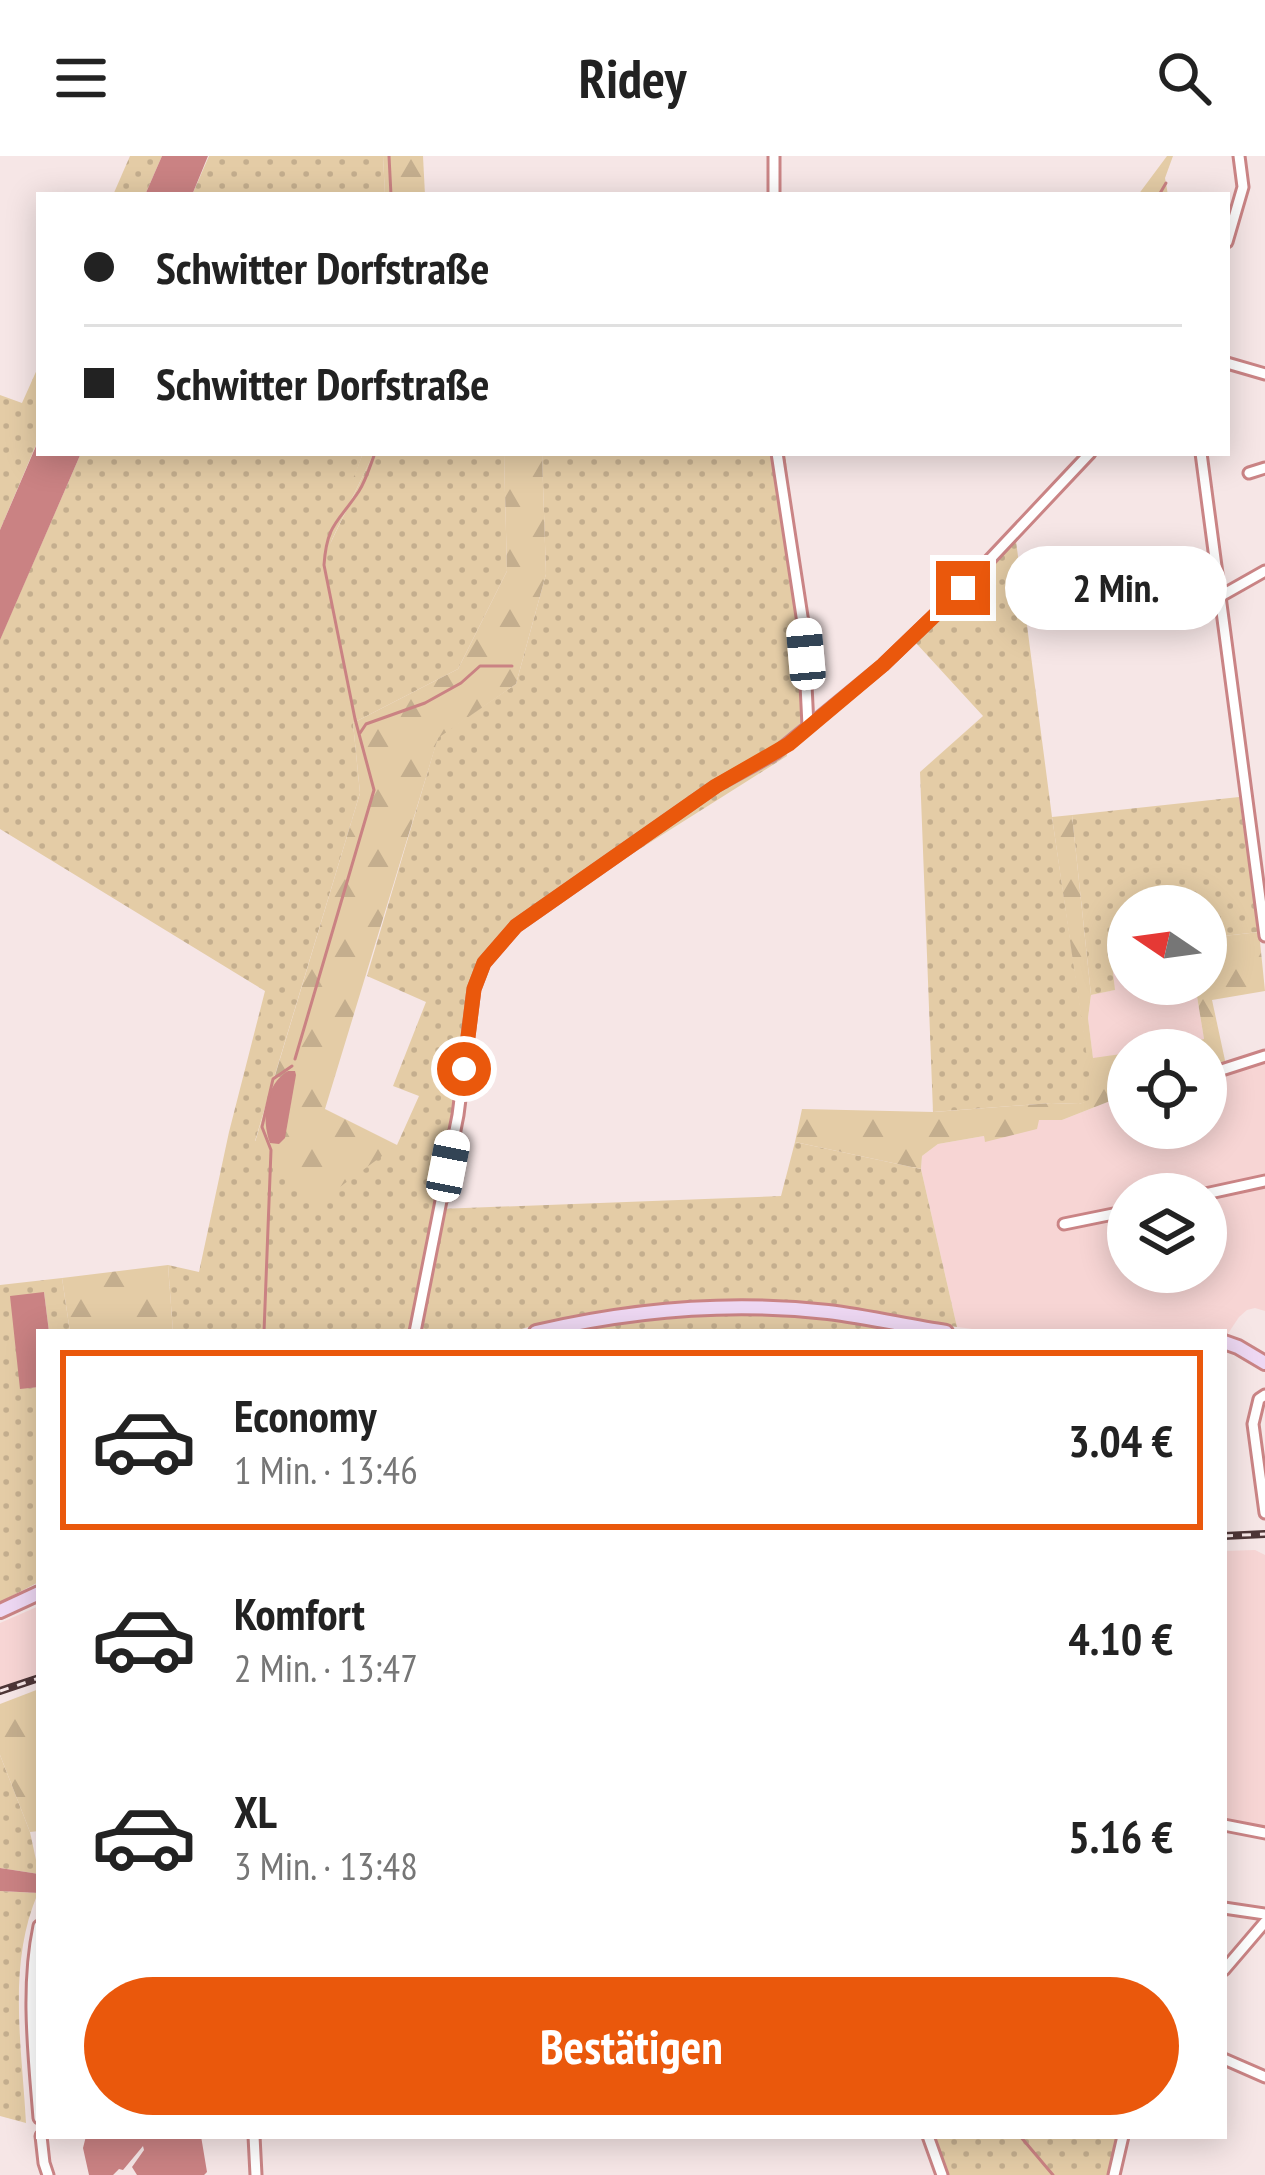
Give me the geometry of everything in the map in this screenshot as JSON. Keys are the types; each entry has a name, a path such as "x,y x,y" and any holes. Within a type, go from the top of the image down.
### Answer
{"main road":[{"path":"548,1329 636,1314 734,1308 828,1312 928,1329"},
{"path":"1227,1343 1265,1363"},
{"path":"0,1611 36,1594"}],"street":[{"path":"774,192 775,156"},
{"path":"1230,232 1243,187 1239,156"},
{"path":"1230,364 1265,374"},
{"path":"777,456 803,623 808,726"},
{"path":"417,1329 458,1115 474,989 484,963 516,926 716,786 776,753 883,665 1087,456"},
{"path":"1201,456 1265,936"},
{"path":"1249,473 1265,468"},
{"path":"1220,596 1265,571"},
{"path":"1227,1069 1265,1057"},
{"path":"1227,1189 1265,1181"},
{"path":"1064,1224 1107,1215"},
{"path":"1265,1395 1258,1399 1253,1424 1265,1513"},
{"path":"1227,1826 1265,1833"},
{"path":"1227,1909 1265,1918 1227,1966"},
{"path":"36,1941 36,2058"},
{"path":"1227,2060 1265,2077"},
{"path":"41,2139 48,2175"},
{"path":"254,2139 256,2175"},
{"path":"929,2139 942,2175"},
{"path":"1114,2175 1122,2139"}],"shaded area":[{"path":"162,156 208,156 193,192 146,192"},
{"path":"36,446 36,456 80,456 0,640 0,530"},
{"path":"1107,992 1107,1005 1198,1005 1202,1029 1107,1029 1107,1057 1093,1059 1088,1018 1091,995"},
{"path":"1265,1052 1265,1311 1247,1310 1227,1335 1227,1329 957,1327 922,1156 938,1144 984,1136 985,1141 1039,1120 1062,1120 1107,1102 1107,1149 1227,1149 1227,1064"},
{"path":"288,1071 296,1075 285,1138 279,1144 270,1143 267,1103 274,1084"},
{"path":"44,1292 49,1329 36,1329 36,1387 20,1389 10,1296"},
{"path":"1255,1550 1265,1555 1265,1827 1227,1821 1227,1551"},
{"path":"36,1607 36,1675 0,1688 0,1623"},
{"path":"0,1868 36,1874 36,1893 0,1891"},
{"path":"85,2139 202,2139 207,2172 137,2175 132,2167 143,2146 123,2170 89,2175"}],"green space":[{"path":"130,156 162,156 146,192 114,192"},
{"path":"209,156 383,156 385,192 193,192"},
{"path":"383,156 423,156 425,192 385,192"},
{"path":"1167,156 1173,156 1165,178 1167,192 1140,192"},
{"path":"36,372 36,445 0,530 0,395 22,403"},
{"path":"80,456 362,456 330,544 373,456 504,456 507,571 458,669 353,723 360,793 255,1141 397,1145 419,1096 393,1086 426,1002 367,976 438,737 516,684 546,574 542,456 785,456 814,710 786,737 787,756 521,924 486,960 475,989 439,1209 781,1196 795,1142 921,1169 957,1327 811,1305 714,1302 567,1317 521,1329 173,1329 168,1265 199,1272 265,991 0,829 0,639"},
{"path":"362,456 373,456 320,564"},
{"path":"504,456 542,456 546,574 516,684 438,738 325,1109 397,1145 318,1203 255,1142 360,793 353,723 458,669 507,571"},
{"path":"1016,541 1094,1100 933,1112 920,772 983,716 916,643"},
{"path":"1239,797 1259,932 1227,936 1227,885 1107,885 1107,992 1091,995 1072,815"},
{"path":"1072,815 1091,995 1088,1018 1093,1058 1107,1056 1107,1102 1062,1120 1039,1120 1037,1129 985,1142 984,1136 938,1144 922,1156 921,1169 795,1142 802,1109 934,1112 1079,1104 1093,1099 1052,817"},
{"path":"1259,932 1265,991 1227,997 1227,936"},
{"path":"1198,1005 1213,1005 1218,1029 1202,1029"},
{"path":"168,1265 173,1329 70,1329 62,1278"},
{"path":"62,1278 70,1329 49,1329 44,1292 20,1388 36,1387 36,1584 0,1602 0,1285"},
{"path":"737,1313 829,1318 899,1329 565,1329"},
{"path":"36,1690 36,1831 30,1832 0,1755 0,1704"},
{"path":"0,1755 30,1832 36,1874 0,1868"},
{"path":"0,1891 36,1893 20,1977 26,2123 0,2116"},
{"path":"932,2139 1116,2139 1109,2175 944,2175"}],"waterway":[{"path":"389,156 391,192"},
{"path":"1161,192 1166,183"},
{"path":"295,1059 374,790 324,565 331,532 361,487 374,456"},
{"path":"360,733 366,724 425,703 461,683 480,666 512,666"},
{"path":"264,1329 271,1150 262,1127 273,1079 292,1066"},
{"path":"1023,2139 1053,2175"}],"railway":[{"path":"1227,1536 1265,1534"},
{"path":"0,1691 36,1679"}],"route":[{"path":"464,1069 474,989 484,963 516,926 716,786 789,744 883,665 963,588"}]}
